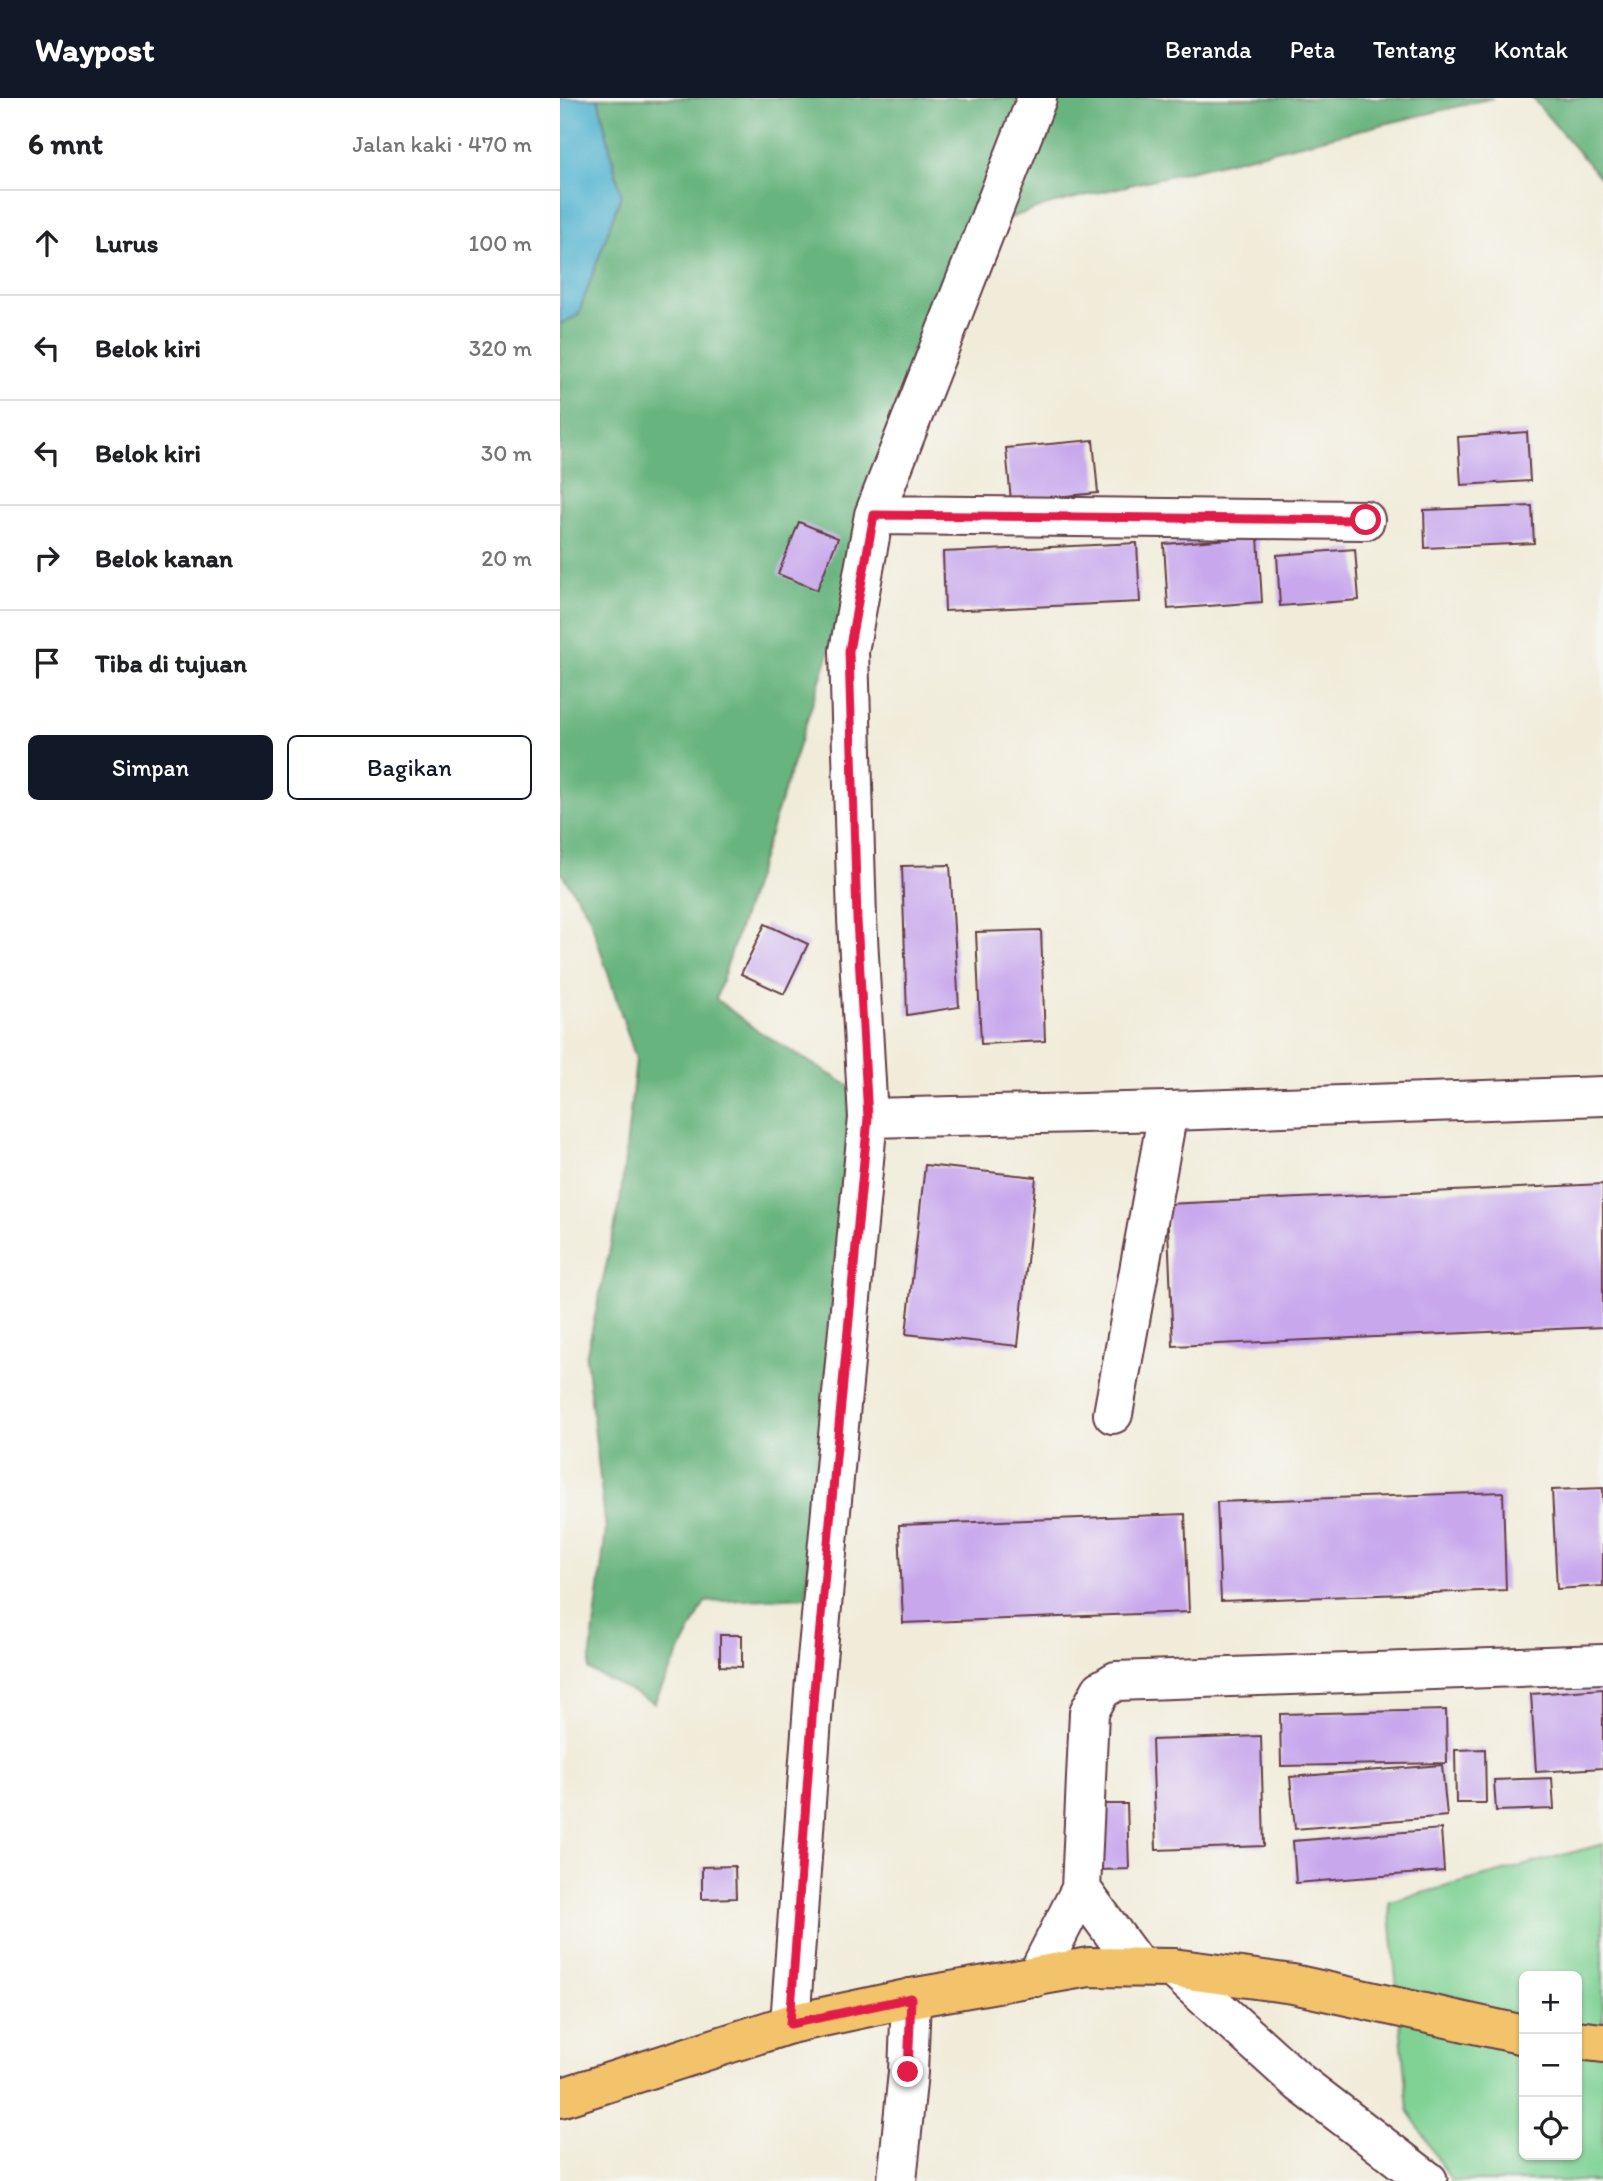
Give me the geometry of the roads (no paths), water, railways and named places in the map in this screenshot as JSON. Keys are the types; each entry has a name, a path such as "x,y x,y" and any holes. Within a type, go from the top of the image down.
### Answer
{"main road":[{"path":"560,2098 790,2024 911,1998 1088,1967 1155,1967 1293,1984 1519,2034"},
{"path":"1582,2041 1603,2043"}],"lane":[{"path":"790,2024 814,1691 868,1118 857,919 849,651 874,515 1037,98"},
{"path":"874,515 1366,520"},
{"path":"868,1118 1603,1096"},
{"path":"1113,1414 1168,1111"},
{"path":"1036,1977 1081,1889 1089,1712 1101,1690 1116,1681 1603,1664"},
{"path":"1081,1889 1155,1967 1428,2181"},
{"path":"897,2181 908,2072 911,1998"}],"water":[{"path":"560,98 598,98 621,195 578,315 560,324"}]}
